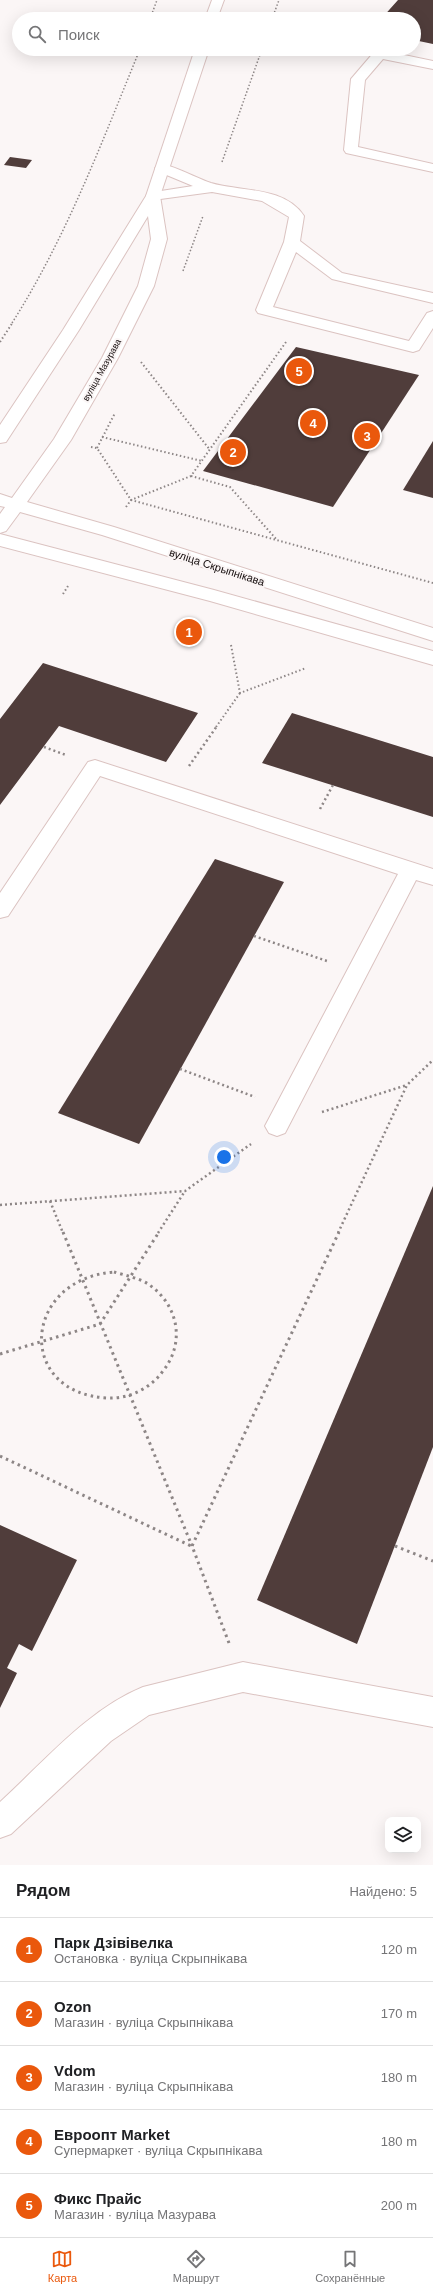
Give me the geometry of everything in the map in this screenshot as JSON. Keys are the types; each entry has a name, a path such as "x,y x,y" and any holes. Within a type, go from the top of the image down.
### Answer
{"main road":[{"path":"214,12 218,0"},
{"name":"вуліца Мазурава","path":"0,438 71,330 153,196 200,56"},
{"path":"378,56 358,79 351,150 433,168"},
{"path":"390,56 433,65"},
{"path":"162,168 213,188 263,195 282,203 297,216 292,242 264,310 413,346 433,316"},
{"path":"153,196 213,188"},
{"name":"вуліца Мазурава","path":"0,527 18,504 62,440 110,358 146,286 158,239 153,196"},
{"path":"292,242 337,276 433,298"},
{"name":"вуліца Скрыпнікава","path":"0,500 18,504 433,635"},
{"path":"0,540 214,596 433,658"},
{"path":"0,910 95,767 433,877"},
{"path":"281,1117 410,869"},
{"path":"0,1823 100,1730 143,1702 243,1676 433,1712"}],"path":[{"path":"153,12 157,0"},
{"path":"275,12 279,0"},
{"path":"0,342 34,289 90,172 137,56"},
{"path":"131,500 191,476 303,319"},
{"path":"141,362 210,450"},
{"path":"102,437 202,461"},
{"path":"97,448 131,500 433,583"},
{"path":"191,476 230,487 278,541"},
{"path":"231,645 240,693"},
{"path":"171,792 240,693 306,668"},
{"path":"254,936 357,971"},
{"path":"192,1546 407,1085 433,1060"},
{"path":"180,1069 281,1117"},
{"path":"0,1354 100,1324 185,1191 281,1117 407,1085"},
{"path":"0,1205 185,1191"},
{"path":"50,1201 192,1546 243,1676"},
{"path":"114,1272 131,1274 150,1283 165,1296 175,1313 178,1332 175,1352 165,1370 149,1385 130,1395 109,1399 89,1397 70,1388 55,1376 45,1360 41,1342 42,1322 50,1304 64,1289 82,1278 98,1273 114,1272"},
{"path":"0,1456 192,1546"},
{"path":"395,1546 433,1561"}],"building":[{"path":"398,0 433,0 433,44 421,41 421,12 387,12"},
{"path":"10,157 32,160 26,168 4,165"},
{"path":"296,347 419,375 333,507 203,471"},
{"path":"433,441 433,498 403,490"},
{"path":"43,663 198,713 166,762 59,726 0,805 0,719"},
{"path":"292,713 433,757 433,817 262,763"},
{"path":"215,859 284,882 139,1144 58,1113"},
{"path":"433,1186 433,1447 357,1644 257,1600"},
{"path":"0,1525 77,1560 32,1651 19,1644 7,1668 17,1673 0,1708"}],"place":[{"name":"Фикс Прайс","path":"299,371"},
{"name":"Евроопт Market","path":"313,423"},
{"name":"Vdom","path":"367,436"},
{"name":"Ozon","path":"233,452"},
{"name":"Парк Дзівівелка","path":"189,632"}]}
